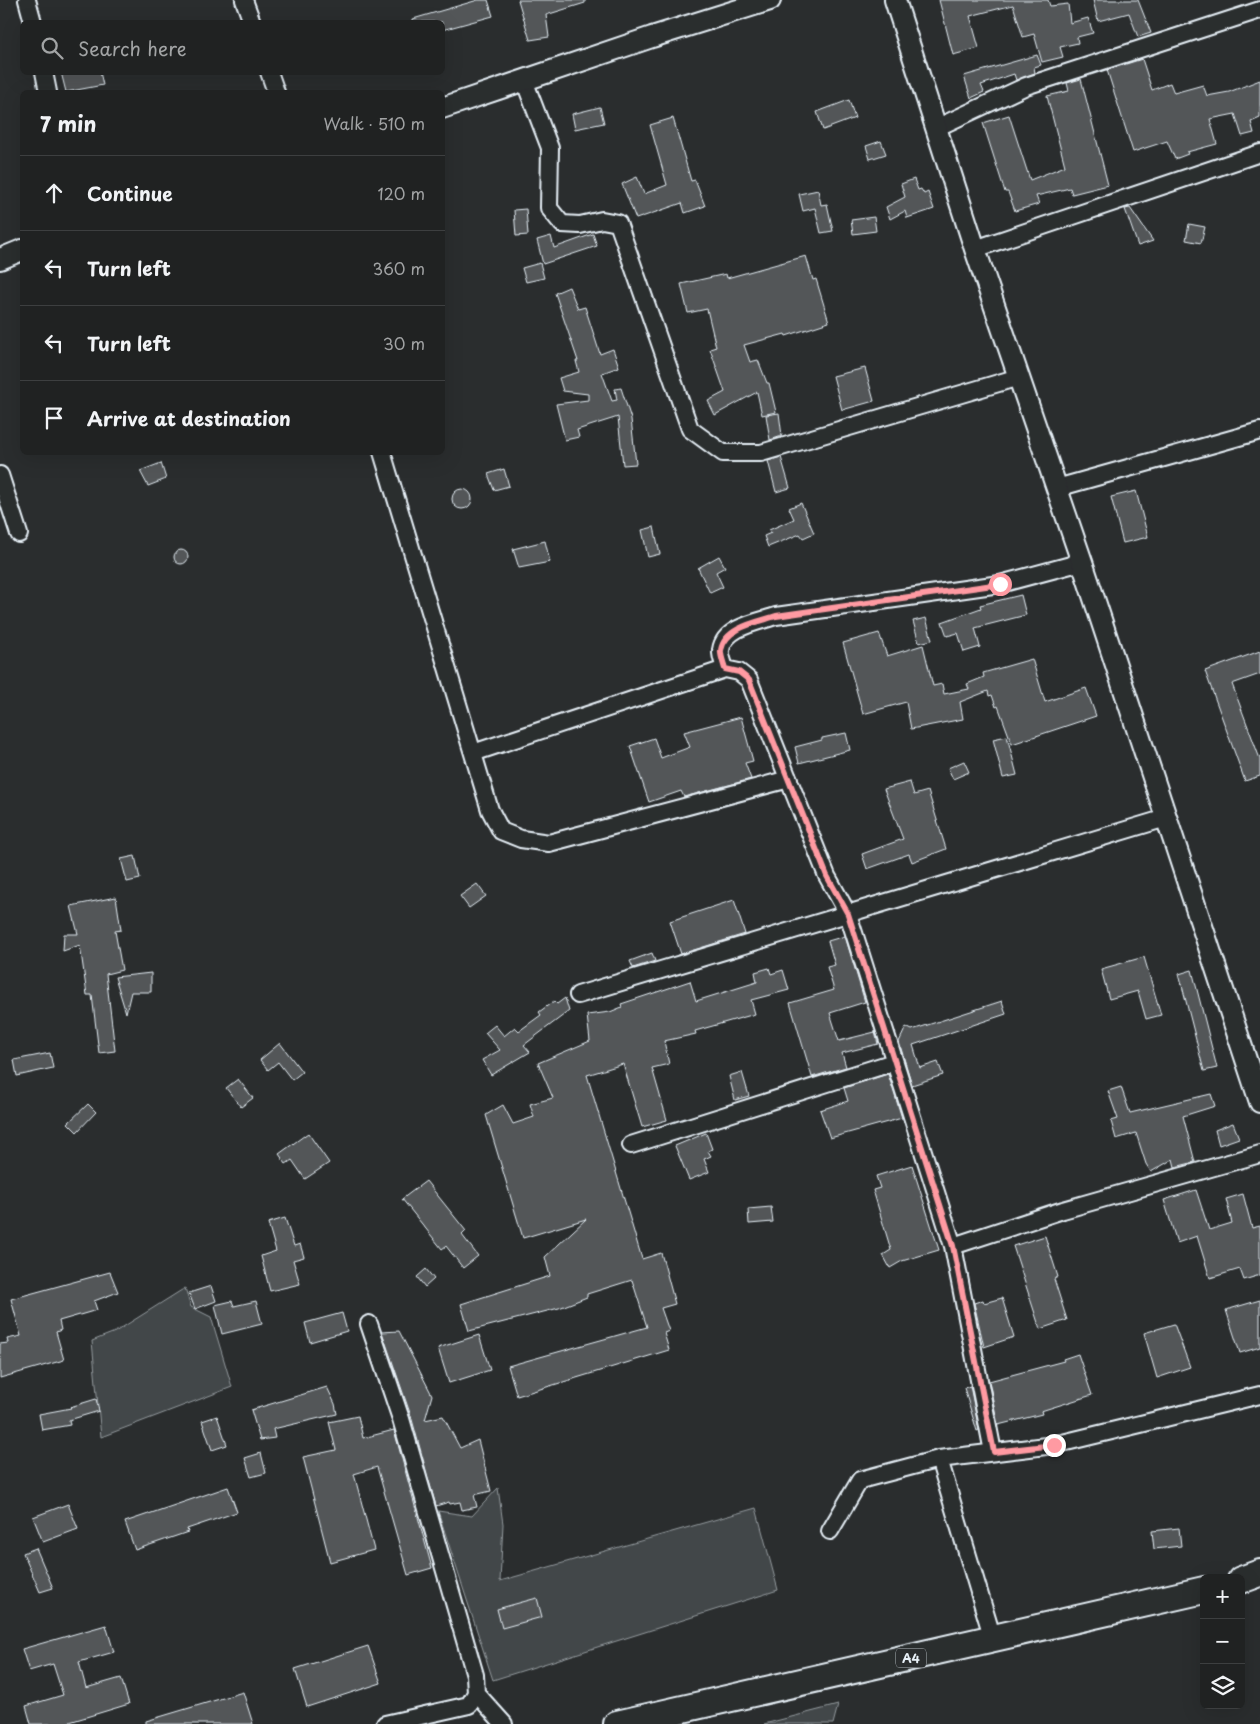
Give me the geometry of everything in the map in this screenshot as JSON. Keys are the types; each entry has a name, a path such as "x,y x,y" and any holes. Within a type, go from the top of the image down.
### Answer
{"highway":[{"path":"1245,1579 1260,1573"},
{"name":"A4","path":"617,1724 1200,1591"}],"street":[{"path":"27,0 32,20"},
{"path":"244,0 251,20"},
{"path":"445,107 770,0"},
{"path":"895,0 975,249 1082,562 1260,1102"},
{"path":"936,128 1026,86 1260,10"},
{"path":"45,75 48,90"},
{"path":"270,75 275,90"},
{"path":"524,80 550,148 549,208 562,224 580,225 602,220 618,224 690,429 723,453 761,452 1019,377"},
{"path":"975,249 1260,153"},
{"path":"0,259 20,251"},
{"path":"1057,488 1260,430"},
{"path":"383,455 490,810 501,831 521,839 548,843 789,779"},
{"path":"0,475 20,534"},
{"path":"725,669 721,650 726,637 743,627 776,616 1000,584 1082,562"},
{"path":"473,753 725,669 739,672 749,680 827,876 848,914 953,1246 994,1452"},
{"path":"578,995 1166,818"},
{"path":"631,1145 894,1062"},
{"path":"953,1246 1063,1210 1260,1154"},
{"path":"368,1324 401,1419 475,1675 476,1693 469,1705 391,1723"},
{"path":"830,1531 860,1480 939,1459 1054,1445 1260,1395"},
{"path":"939,1459 993,1639"},
{"path":"476,1693 504,1724"}],"shaded area":[{"path":"185,1288 191,1307 211,1317 232,1387 101,1437 92,1341 115,1332"},
{"path":"498,1488 503,1524 500,1581 756,1508 778,1590 493,1680 438,1511 472,1516"},
{"path":"838,1705 833,1724 764,1724"}],"building":[{"path":"478,0 488,0 493,16 445,29 445,20 413,19"},
{"path":"518,0 585,0 585,3 546,15 549,37 530,40"},
{"path":"939,0 1048,0 1050,6 1068,4 1070,23 1088,18 1093,33 1077,37 1078,43 1060,47 1063,57 1042,62 1034,34 1023,37 1013,5 970,16 979,48 953,55"},
{"path":"1093,0 1138,0 1151,33 1138,37 1129,13 1098,21"},
{"path":"1037,55 1041,65 1034,67 1035,73 1016,80 1014,74 981,85 984,92 971,98 964,76"},
{"path":"1142,59 1152,90 1170,83 1174,93 1203,85 1207,96 1229,92 1260,80 1260,118 1251,122 1254,133 1242,136 1235,114 1210,119 1217,144 1187,152 1188,154 1175,159 1167,141 1133,152 1107,70"},
{"path":"62,75 101,75 103,85 66,90"},
{"path":"1081,79 1108,185 1072,194 1070,188 1036,196 1039,204 1015,211 1008,192 1005,192 983,123 1009,115 1030,180 1065,166 1047,96 1069,91 1067,83"},
{"path":"849,100 855,118 823,130 817,112"},
{"path":"600,107 604,123 575,129 572,114"},
{"path":"673,118 691,181 695,180 705,206 685,213 682,203 636,219 622,184 637,177 644,194 667,185 650,125"},
{"path":"881,141 886,154 870,159 866,146"},
{"path":"914,179 918,190 921,189 924,194 928,192 934,209 907,218 905,211 890,219 886,207 905,197 901,184"},
{"path":"818,190 821,205 827,204 833,231 821,233 815,208 803,211 799,194"},
{"path":"1130,208 1153,241 1138,246 1125,209"},
{"path":"526,209 528,235 516,236 514,210"},
{"path":"874,217 876,231 853,234 851,220"},
{"path":"1189,224 1205,227 1201,243 1186,240"},
{"path":"593,234 597,246 543,264 537,240 551,236 554,248"},
{"path":"806,256 813,280 816,279 829,322 786,336 785,334 744,345 750,362 758,360 767,383 769,383 776,412 762,415 757,392 715,415 708,401 725,392 710,349 716,347 707,309 688,313 681,284 726,274 727,278"},
{"path":"540,263 544,278 526,282 522,268"},
{"path":"569,287 578,309 585,307 600,354 613,349 619,367 602,373 612,401 617,400 615,389 621,388 631,419 636,464 623,465 618,417 577,430 579,437 565,440 556,404 588,400 588,394 563,391 559,378 579,372 576,361 578,361 555,293"},
{"path":"865,368 874,401 842,410 833,376"},
{"path":"779,413 782,436 770,440 766,415"},
{"path":"781,457 790,488 776,492 768,461"},
{"path":"161,463 166,479 148,486 140,471"},
{"path":"504,469 509,486 494,490 488,474"},
{"path":"462,489 469,492 472,499 469,506 462,509 455,506 452,499 455,492"},
{"path":"1136,491 1148,537 1123,543 1111,497"},
{"path":"801,503 814,533 803,538 800,534 768,547 764,536 771,533 769,530 794,519 789,508"},
{"path":"654,527 660,554 648,557 642,530"},
{"path":"545,541 550,562 519,568 513,549"},
{"path":"178,550 184,550 188,557 184,564 178,564 174,560 174,554"},
{"path":"719,556 725,567 716,572 723,587 710,593 698,568"},
{"path":"1021,595 1026,615 975,628 980,647 964,652 958,633 947,636 942,622 981,608 980,605"},
{"path":"926,618 932,640 919,643 913,621"},
{"path":"879,633 887,656 923,645 933,686 942,684 944,694 969,689 967,684 984,677 983,673 1032,659 1045,702 1086,688 1096,716 1012,744 998,706 996,707 992,695 989,696 988,691 960,702 963,719 911,729 906,702 863,714 843,643"},
{"path":"1260,651 1260,674 1232,684 1260,759 1260,776 1245,781 1205,671"},
{"path":"741,717 753,761 745,763 751,779 684,797 681,791 649,802 630,746 654,738 661,758 690,747 684,732"},
{"path":"846,733 850,750 799,763 795,747 822,740 822,738"},
{"path":"1007,736 1017,775 1003,778 993,739"},
{"path":"964,761 969,772 953,779 948,768"},
{"path":"910,782 914,795 928,791 946,849 912,862 909,854 867,869 862,854 903,839 884,789"},
{"path":"135,856 140,879 127,882 121,859"},
{"path":"477,884 486,896 469,908 460,896"},
{"path":"116,897 121,930 115,931 122,970 106,974 115,1051 99,1053 92,995 87,995 80,945 63,951 64,934 78,934 71,906"},
{"path":"734,900 745,934 681,954 670,921"},
{"path":"845,936 865,1002 830,1013 839,1041 875,1032 878,1044 842,1053 846,1067 812,1077 790,1003 834,990 827,967 835,965 828,941"},
{"path":"652,953 655,961 633,968 630,961"},
{"path":"1144,957 1161,1015 1146,1019 1138,991 1109,999 1101,969"},
{"path":"769,968 771,974 783,970 789,990 751,1000 755,1014 695,1031 696,1034 664,1041 669,1064 652,1068 667,1120 642,1127 623,1064 587,1075 642,1259 661,1253 675,1304 661,1308 669,1331 664,1333 669,1350 517,1396 508,1366 647,1327 632,1280 587,1294 587,1297 559,1308 469,1331 461,1304 550,1276 545,1257 586,1219 523,1238 486,1115 503,1105 513,1124 534,1117 530,1104 553,1098 538,1063 590,1041 587,1015 610,1012 622,1007 621,1004 690,981 696,1001 757,982 755,972"},
{"path":"1192,970 1217,1068 1204,1071 1179,974"},
{"path":"151,973 151,992 131,992 126,1013 115,977"},
{"path":"565,998 569,1011 524,1045 530,1052 491,1075 482,1060 500,1050 485,1033 495,1025 504,1036 515,1027 519,1031 541,1015 539,1012 554,1001 557,1004"},
{"path":"1002,1001 1006,1014 913,1045 920,1068 938,1062 943,1075 912,1085 899,1042 906,1027 912,1030"},
{"path":"280,1043 302,1072 292,1080 278,1062 268,1070 260,1060"},
{"path":"50,1053 53,1068 17,1076 14,1060"},
{"path":"742,1072 749,1096 735,1100 729,1076"},
{"path":"888,1074 902,1118 830,1138 820,1110 848,1101 844,1088"},
{"path":"238,1079 253,1098 241,1107 226,1088"},
{"path":"1121,1087 1130,1113 1211,1094 1215,1106 1183,1116 1195,1162 1175,1167 1173,1159 1151,1172 1146,1164 1136,1133 1116,1139 1111,1121 1118,1119 1108,1091"},
{"path":"88,1104 96,1112 77,1132 68,1123"},
{"path":"1233,1123 1239,1138 1219,1145 1215,1130"},
{"path":"308,1133 329,1163 305,1179 292,1160 286,1164 279,1154"},
{"path":"706,1133 712,1149 708,1151 711,1156 704,1159 709,1172 689,1180 675,1146"},
{"path":"912,1165 939,1250 902,1261 890,1268 883,1255 891,1250 873,1190 880,1188 876,1176"},
{"path":"426,1181 466,1231 462,1235 478,1256 463,1268 446,1246 442,1249 402,1199"},
{"path":"1196,1190 1209,1230 1232,1223 1226,1199 1243,1194 1252,1228 1260,1226 1260,1275 1244,1280 1240,1269 1210,1278 1197,1236 1177,1243 1164,1200"},
{"path":"771,1207 773,1222 749,1224 748,1209"},
{"path":"285,1218 294,1246 300,1244 304,1257 293,1260 300,1284 270,1291 261,1256 276,1251 268,1223"},
{"path":"1045,1236 1058,1277 1054,1279 1067,1320 1040,1329 1013,1246"},
{"path":"426,1269 434,1279 425,1287 417,1277"},
{"path":"110,1272 118,1292 94,1301 97,1310 59,1321 61,1330 56,1332 64,1360 0,1378 0,1344 8,1343 7,1339 21,1336 11,1299"},
{"path":"211,1286 216,1301 195,1309 189,1293"},
{"path":"1002,1298 1014,1337 984,1347 974,1303 983,1300 984,1303"},
{"path":"1260,1300 1260,1347 1240,1353 1226,1310"},
{"path":"232,1301 234,1306 256,1301 262,1324 222,1334 215,1305"},
{"path":"342,1313 347,1331 310,1342 305,1323"},
{"path":"1174,1324 1190,1367 1157,1378 1144,1333"},
{"path":"399,1331 432,1395 425,1420 443,1416 460,1448 478,1440 491,1491 474,1495 477,1507 462,1510 460,1502 450,1504 449,1502 436,1506 411,1416 382,1332"},
{"path":"479,1335 490,1370 449,1383 438,1348"},
{"path":"1078,1354 1092,1395 1041,1411 1042,1414 998,1425 989,1381 1064,1361 1063,1359"},
{"path":"970,1386 979,1430 977,1431 964,1388"},
{"path":"327,1387 335,1404 337,1414 273,1429 275,1438 260,1440 251,1410"},
{"path":"96,1399 99,1411 69,1420 70,1425 42,1430 39,1414 71,1408"},
{"path":"217,1416 227,1445 212,1450 202,1421"},
{"path":"358,1416 363,1438 394,1430 432,1568 408,1575 377,1467 354,1474 374,1550 330,1562 303,1457 336,1450 329,1422"},
{"path":"261,1453 266,1473 251,1477 245,1458"},
{"path":"228,1487 237,1512 187,1529 188,1532 135,1550 125,1522"},
{"path":"68,1504 78,1529 43,1542 33,1517"},
{"path":"1179,1528 1181,1546 1154,1549 1152,1531"},
{"path":"36,1548 53,1588 40,1592 23,1553"},
{"path":"537,1598 542,1617 502,1628 497,1609"},
{"path":"106,1625 114,1652 79,1662 86,1688 121,1678 129,1704 63,1724 31,1724 26,1706 63,1695 53,1664 29,1671 22,1649"},
{"path":"368,1646 381,1683 307,1707 295,1669"},
{"path":"243,1692 253,1724 146,1724 146,1721"}],"route":[{"path":"1000,584 776,616 743,627 726,637 721,650 725,669 739,672 749,680 827,876 848,914 953,1246 994,1452 1054,1445"}]}
